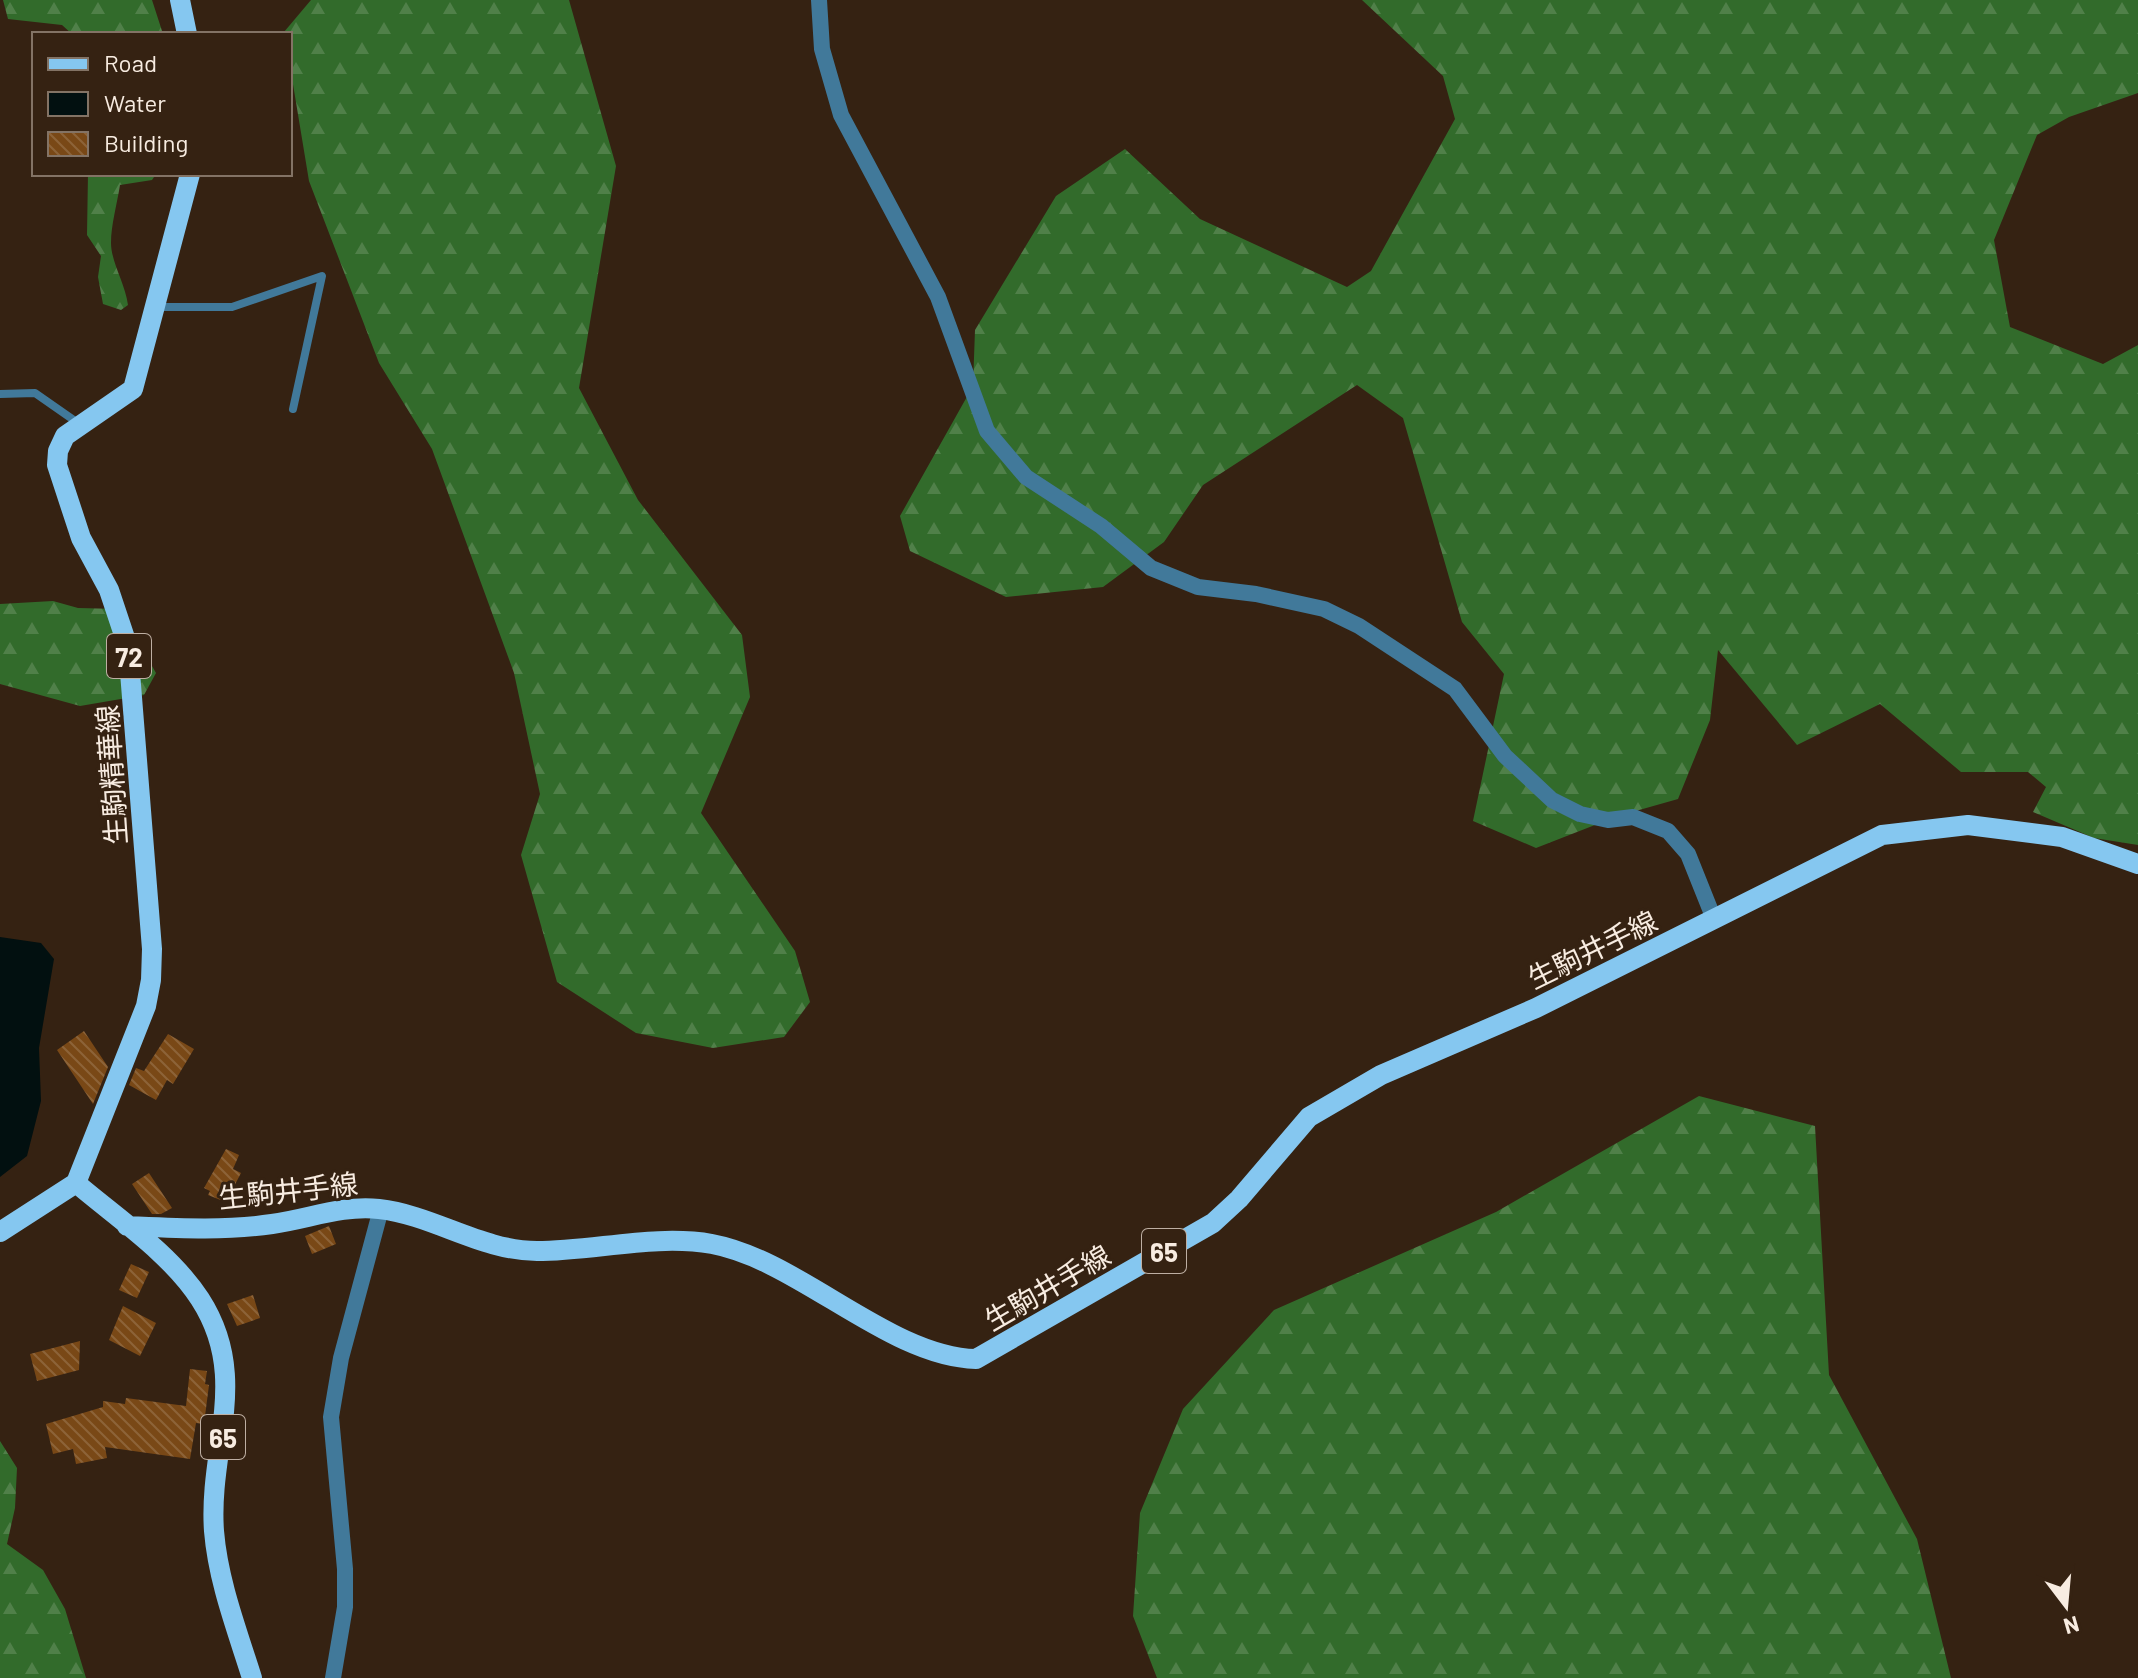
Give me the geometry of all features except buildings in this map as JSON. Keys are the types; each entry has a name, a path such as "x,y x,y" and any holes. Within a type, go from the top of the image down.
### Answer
{"main road":[{"path":"180,0 187,32"},
{"name":"生駒精華線","path":"76,1183 146,1006 152,949 128,647 109,590 81,538 57,465 58,451 65,436 79,424 133,389 190,176"},
{"name":"生駒井手線","path":"127,1226 271,1224 340,1208 381,1209 490,1244 534,1251 673,1242 713,1244 755,1259 939,1355 976,1359 1213,1223 1239,1199 1309,1117 1381,1075 1536,1008 1882,835 1968,825 2062,837 2138,864"},
{"path":"0,1232 76,1183"},
{"name":"65","path":"76,1183 181,1274 199,1298 222,1345 226,1411 214,1527 220,1570 252,1678"}],"street":[{"path":"819,0 822,49 841,115 938,297 960,348 987,431 1018,469 1101,526 1151,568 1198,587 1256,594 1324,609 1359,626 1455,689 1505,756 1552,800 1580,814 1608,820 1633,817 1668,831 1688,854 1714,919"},
{"path":"333,1678 345,1607 345,1569 331,1417 341,1358 381,1209"}],"lane":[{"path":"157,307 232,307 322,276 293,409"},
{"path":"0,394 35,393 79,424"}],"green space":[{"path":"3,0 152,0 162,32 70,32 62,25 8,19"},
{"path":"311,0 569,0 616,166 579,388 638,500 742,635 750,697 701,813 795,951 810,1002 784,1037 713,1048 636,1033 557,982 521,855 540,794 514,673 432,449 379,363 309,181 292,78 292,32 284,32"},
{"path":"1362,0 2138,0 2138,93 2069,117 2037,135 1994,240 2010,327 2103,364 2138,345 2138,845 2094,838 2033,812 2046,787 2028,772 1961,772 1880,704 1797,745 1718,650 1710,720 1678,799 1618,816 1536,848 1473,821 1504,674 1462,622 1403,418 1357,385 1203,485 1164,542 1103,587 1006,597 910,551 900,516 973,386 975,330 1056,196 1125,149 1200,219 1347,287 1371,271 1455,119 1443,76"},
{"path":"88,176 155,176 152,180 120,185 111,243 128,305 121,310 103,304 98,277 101,256 87,235"},
{"path":"53,601 78,608 119,609 156,673 144,695 80,706 0,684 0,604"},
{"path":"1699,1096 1815,1126 1829,1375 1917,1539 1951,1678 1157,1678 1133,1616 1140,1513 1183,1409 1274,1310 1496,1212"},
{"path":"0,1441 17,1468 15,1508 7,1544 43,1570 65,1609 86,1678 0,1678"}],"water":[{"path":"0,937 41,943 54,959 39,1048 41,1101 27,1156 0,1177"}]}
